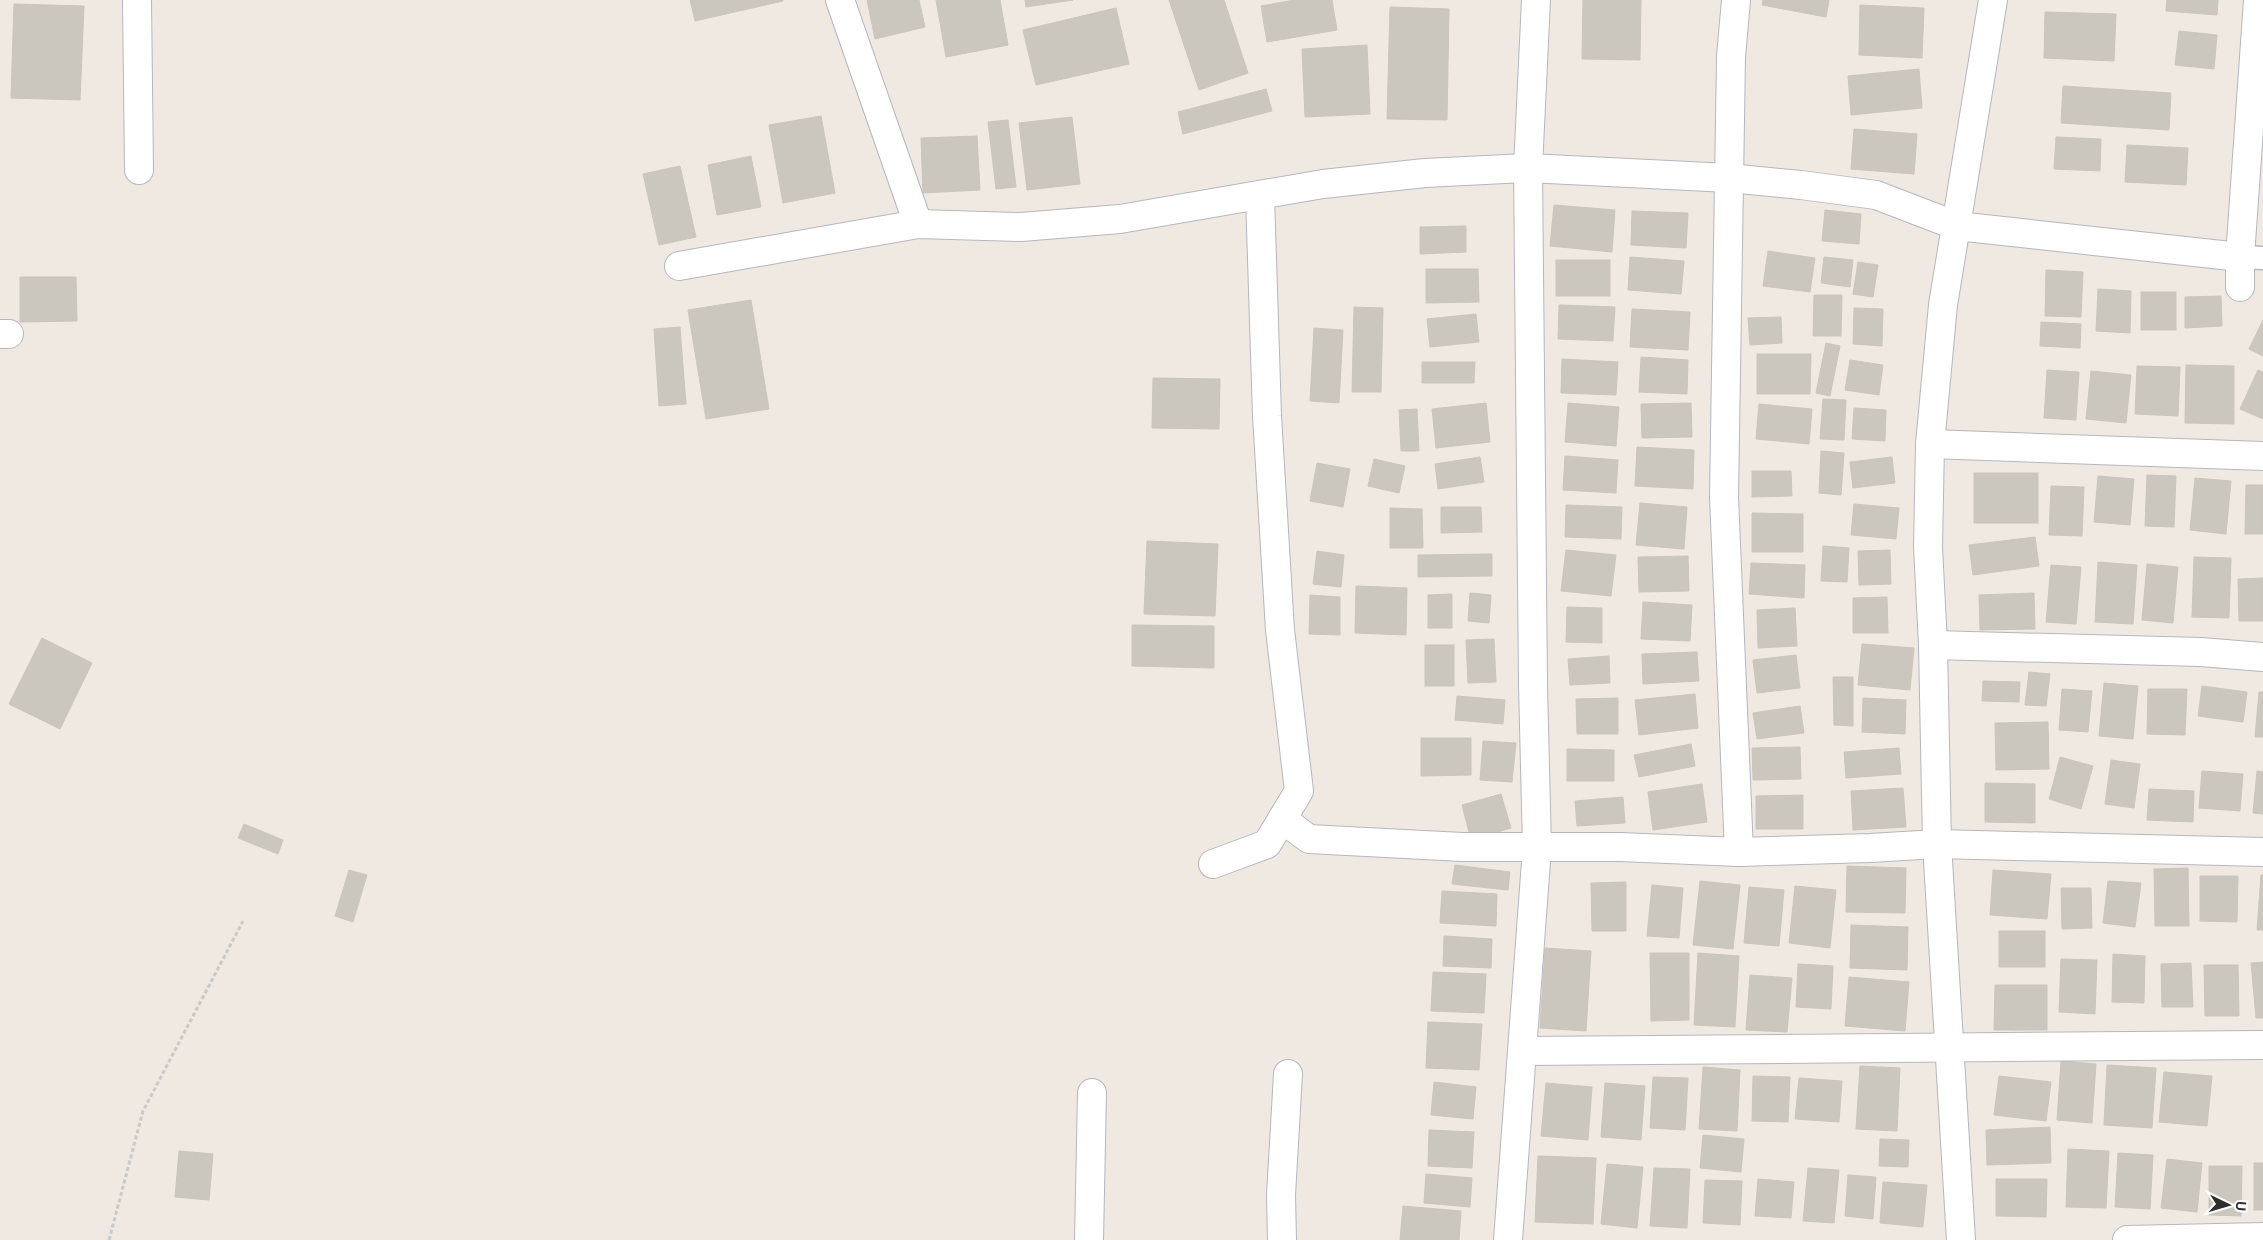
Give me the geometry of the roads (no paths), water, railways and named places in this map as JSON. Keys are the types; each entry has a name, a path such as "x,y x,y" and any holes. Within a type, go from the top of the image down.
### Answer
{"street":[{"path":"137,0 139,170"},
{"path":"840,0 918,224"},
{"path":"1508,1240 1537,848 1533,685 1528,168 1536,0"},
{"path":"1736,0 1731,58 1724,497 1726,591 1739,852"},
{"path":"1960,1240 1937,844 1933,644 1928,547 1930,444 1943,305 1993,0"},
{"path":"2240,287 2252,258 2258,0"},
{"path":"679,266 918,224 1021,227 1120,219 1323,184 1425,173 1528,168 1729,178 1876,196 1957,226 2252,258"},
{"path":"1213,864 1267,844 1299,791 1280,630 1267,416 1260,196"},
{"path":"1930,444 2263,456"},
{"path":"1933,644 2191,652 2263,657"},
{"path":"1282,819 1308,839 1462,847 1620,847 1739,852 1937,844 2263,852"},
{"path":"1523,1051 1948,1046 2263,1045"},
{"path":"1282,1240 1281,1195 1288,1074"},
{"path":"1089,1240 1092,1093"},
{"path":"2127,1240 2263,1237"}]}
